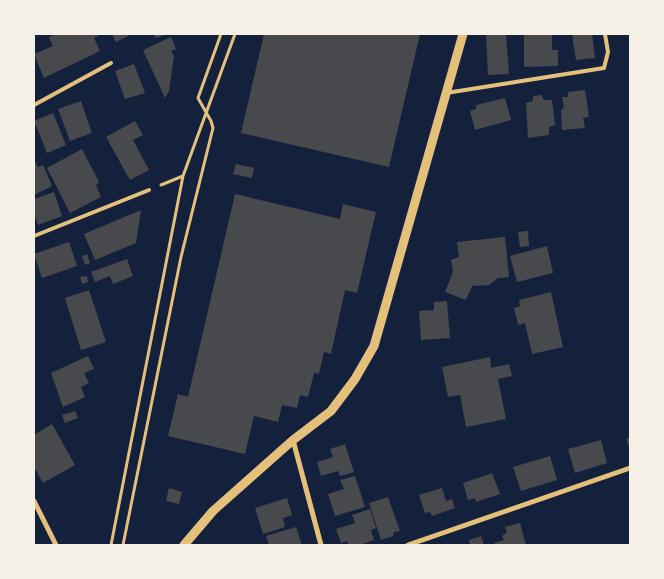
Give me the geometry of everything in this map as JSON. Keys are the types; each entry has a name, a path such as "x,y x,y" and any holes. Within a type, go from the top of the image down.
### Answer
{"street":[{"path":"184,545 213,511 293,440 331,411 355,379 374,346 463,34"},
{"path":"293,440 321,545"},
{"path":"408,545 630,468"},
{"path":"34,501 56,545"}],"lane":[{"path":"445,93 604,68 608,52 604,34"},
{"path":"34,105 111,62"},
{"path":"34,236 149,190"}],"path":[{"path":"123,545 181,257 213,128 198,98 221,34"},
{"path":"111,545 183,176 235,34"},
{"path":"149,190 183,176"}],"building":[{"path":"56,34 98,34 94,38 100,51 44,78 34,54 53,46 49,37"},
{"path":"112,34 132,34 116,42"},
{"path":"154,34 166,34 156,38"},
{"path":"264,34 420,34 389,167 241,133"},
{"path":"486,34 506,34 509,74 488,75"},
{"path":"572,34 592,34 595,58 576,60"},
{"path":"524,35 552,35 552,50 558,50 558,66 524,67"},
{"path":"171,37 176,49 171,51 174,56 169,91 165,98 143,50"},
{"path":"134,64 145,93 125,99 115,71"},
{"path":"585,90 589,117 583,118 585,128 562,130 561,110 564,108 562,97 568,97 568,92"},
{"path":"541,95 544,100 552,100 555,125 549,127 549,135 528,138 526,103 533,101 533,96"},
{"path":"505,98 511,120 475,130 470,111 476,109 476,105"},
{"path":"81,101 92,133 70,141 58,109"},
{"path":"53,113 66,145 47,153 34,121"},
{"path":"135,121 143,135 133,140 149,170 130,180 106,137"},
{"path":"82,149 99,182 96,185 101,197 70,213 47,168"},
{"path":"35,161 38,167 43,165 52,186 34,195"},
{"path":"236,164 254,168 252,178 233,174"},
{"path":"54,192 62,216 38,225 34,213 34,199"},
{"path":"235,194 340,219 343,204 376,212 357,293 345,290 331,354 324,352 319,374 314,373 308,397 300,395 297,408 282,405 278,422 254,416 245,454 168,436 178,394 188,397"},
{"path":"141,210 136,243 95,260 84,234"},
{"path":"528,231 529,246 520,247 518,232"},
{"path":"505,237 509,277 498,278 489,285 472,286 466,300 445,292 453,272 451,260 459,257 457,242"},
{"path":"69,242 77,266 42,278 34,254"},
{"path":"547,246 553,273 517,282 510,256"},
{"path":"87,254 90,263 85,265 82,256"},
{"path":"127,259 133,276 113,284 110,276 95,282 91,272"},
{"path":"87,276 88,282 82,284 80,277"},
{"path":"89,290 106,342 81,350 65,298"},
{"path":"551,292 563,347 532,354 525,323 518,325 514,308 520,306 519,300"},
{"path":"447,301 450,338 421,340 419,311 434,310 434,302"},
{"path":"88,356 94,369 84,373 89,383 81,387 85,397 63,407 51,373"},
{"path":"490,357 491,368 509,364 512,376 498,379 506,419 466,427 460,395 448,397 442,367"},
{"path":"75,411 78,418 65,423 62,415"},
{"path":"52,424 75,465 43,483 34,467 34,435"},
{"path":"630,437 630,450 626,439"},
{"path":"601,440 607,463 575,473 568,449"},
{"path":"345,444 354,472 340,476 338,471 321,476 317,462 333,457 330,449"},
{"path":"550,456 557,480 521,491 513,467"},
{"path":"492,473 500,494 476,502 475,498 468,500 463,483"},
{"path":"355,476 365,507 335,516 328,494 344,489 340,480"},
{"path":"169,488 182,492 179,504 166,501"},
{"path":"442,488 446,501 452,499 455,508 432,516 430,512 425,513 419,495"},
{"path":"388,497 400,531 394,532 393,536 381,540 369,503"},
{"path":"287,498 292,515 283,518 285,527 263,534 255,508"},
{"path":"370,509 376,528 371,530 374,540 360,545 348,545 347,541 341,543 336,529 355,523 352,515"},
{"path":"520,523 526,545 495,545 494,543 504,540 502,536 507,532 505,527"},
{"path":"296,527 302,545 269,545 266,536"},
{"path":"481,536 484,545 470,545 469,540"}]}
